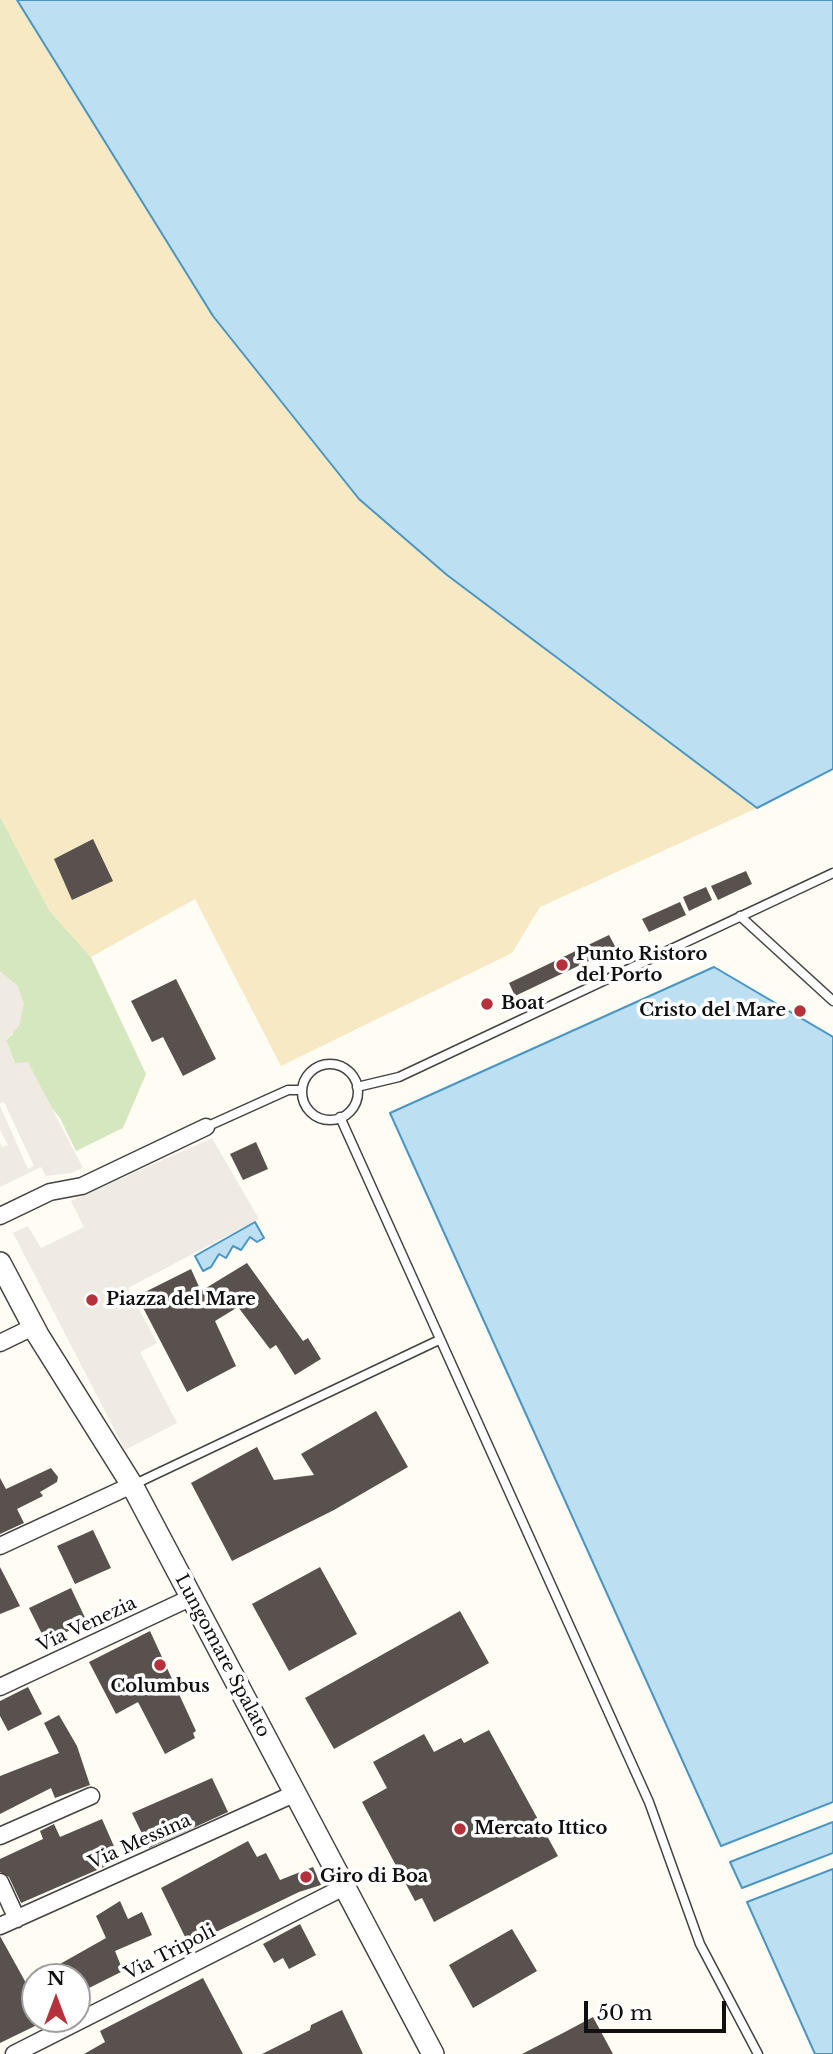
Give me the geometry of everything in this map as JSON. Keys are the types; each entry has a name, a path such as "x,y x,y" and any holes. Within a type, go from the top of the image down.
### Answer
{"street":[{"path":"0,1216 45,1194 82,1186 206,1127"},
{"name":"Lungomare Spalato","path":"0,1263 33,1326 132,1485 431,2053"},
{"path":"0,1343 33,1326"},
{"path":"0,1546 132,1485"},
{"name":"Via Venezia","path":"0,1687 190,1598"},
{"name":"Via Messina","path":"0,1926 296,1793"},
{"path":"0,1836 91,1796"},
{"path":"0,1881 17,1919"},
{"name":"Via Tripoli","path":"14,2054 344,1886"}],"lane":[{"path":"357,1087 399,1077 833,873"},
{"path":"740,916 833,1001"},
{"path":"327,1064 344,1068 351,1074 357,1087 354,1106 341,1118 323,1119 315,1116 304,1103 302,1090 311,1071 327,1064"},
{"path":"206,1127 288,1090 302,1090"},
{"path":"341,1118 649,1802 700,1944 758,2054"},
{"path":"132,1485 439,1340"}],"green space":[{"path":"0,816 49,910 91,957 146,1074 123,1128 76,1151 60,1118 15,1063 6,1040 13,1034 0,971"}],"sand":[{"path":"0,0 17,0 213,316 555,658 757,808 540,907 512,953 281,1066 195,899 91,957 49,910 0,816"}],"shaded area":[{"path":"0,971 18,986 24,1004 19,1026 6,1040 15,1063 28,1062 83,1168 71,1173 46,1176 41,1167 0,1187 0,1142 2,1147 8,1145 0,1130 0,1106 28,1169 34,1166 4,1102 0,1103"},
{"name":"Piazza del Mare","path":"212,1138 259,1219 128,1288 157,1343 140,1352 177,1423 125,1450 13,1233 28,1226 41,1248 84,1227 71,1201"}],"water":[{"path":"17,0 833,0 833,769 757,808 447,575 359,499 213,316"},
{"path":"714,967 833,1037 833,1802 721,1846 390,1113"},
{"path":"255,1222 264,1238 257,1242 250,1237 241,1250 233,1246 226,1258 219,1254 211,1267 203,1271 195,1256"},
{"path":"833,1822 833,1853 742,1888 730,1862"},
{"path":"833,1869 833,2054 815,2054 747,1902"}],"building":[{"path":"93,839 113,881 72,900 54,859"},
{"path":"746,871 752,884 718,900 711,886"},
{"path":"706,887 712,900 689,911 683,897"},
{"path":"680,902 686,915 649,932 642,919"},
{"name":"Punto Ristoro del Porto","path":"609,935 616,948 515,996 509,983"},
{"path":"176,979 216,1059 183,1076 163,1037 152,1042 131,1001"},
{"path":"256,1142 268,1169 243,1180 230,1154"},
{"path":"247,1263 303,1341 308,1338 321,1359 295,1375 276,1345 270,1349 238,1307 215,1321 236,1366 187,1392 137,1296 191,1269 201,1291"},
{"path":"376,1411 408,1467 334,1510 232,1561 191,1483 257,1447 274,1480 314,1475 301,1454"},
{"path":"51,1468 58,1477 57,1482 40,1492 43,1496 17,1509 24,1523 0,1534 0,1478 6,1489"},
{"path":"93,1530 111,1568 75,1584 57,1546"},
{"path":"0,1567 20,1606 0,1614"},
{"path":"320,1567 357,1634 289,1671 252,1604"},
{"path":"71,1588 87,1622 46,1642 29,1608"},
{"path":"460,1611 489,1663 334,1749 305,1698"},
{"path":"150,1631 196,1731 193,1733 195,1738 165,1754 138,1702 116,1714 89,1662"},
{"path":"28,1687 42,1714 8,1731 0,1716 0,1701"},
{"path":"59,1715 77,1746 90,1785 55,1798 51,1788 0,1814 0,1776 59,1753 44,1723"},
{"name":"Mercato Ittico","path":"489,1730 558,1856 434,1922 422,1898 415,1901 362,1802 387,1788 373,1762 424,1734 434,1752 461,1738 464,1743"},
{"path":"212,1778 228,1812 149,1848 132,1813"},
{"path":"102,1819 120,1860 21,1903 9,1877 0,1872 0,1859 43,1839 40,1831 54,1824 60,1837"},
{"path":"248,1841 257,1857 266,1853 280,1880 313,1867 321,1885 299,1892 189,1945 161,1888"},
{"path":"120,1901 128,1919 142,1912 152,1935 115,1951 123,1971 91,1987 91,1963 62,1963 106,1938 96,1916"},
{"path":"300,1924 316,1955 289,1969 283,1958 274,1963 263,1944"},
{"path":"512,1929 537,1971 473,2008 449,1965"},
{"path":"0,1936 21,1974 21,2033 0,2043"},
{"path":"203,1978 243,2054 84,2054 105,2042 100,2031"},
{"path":"342,2010 363,2054 262,2054 310,2030 311,2025"},
{"path":"593,2017 613,2054 522,2054 563,2033"}],"place":[{"name":"Punto Ristoro del Porto","path":"562,965"},
{"name":"Boat","path":"487,1004"},
{"name":"Cristo del Mare","path":"800,1011"},
{"name":"Piazza del Mare","path":"92,1300"},
{"name":"Columbus","path":"160,1665"},
{"name":"Mercato Ittico","path":"460,1829"},
{"name":"Giro di Boa","path":"306,1877"}]}
